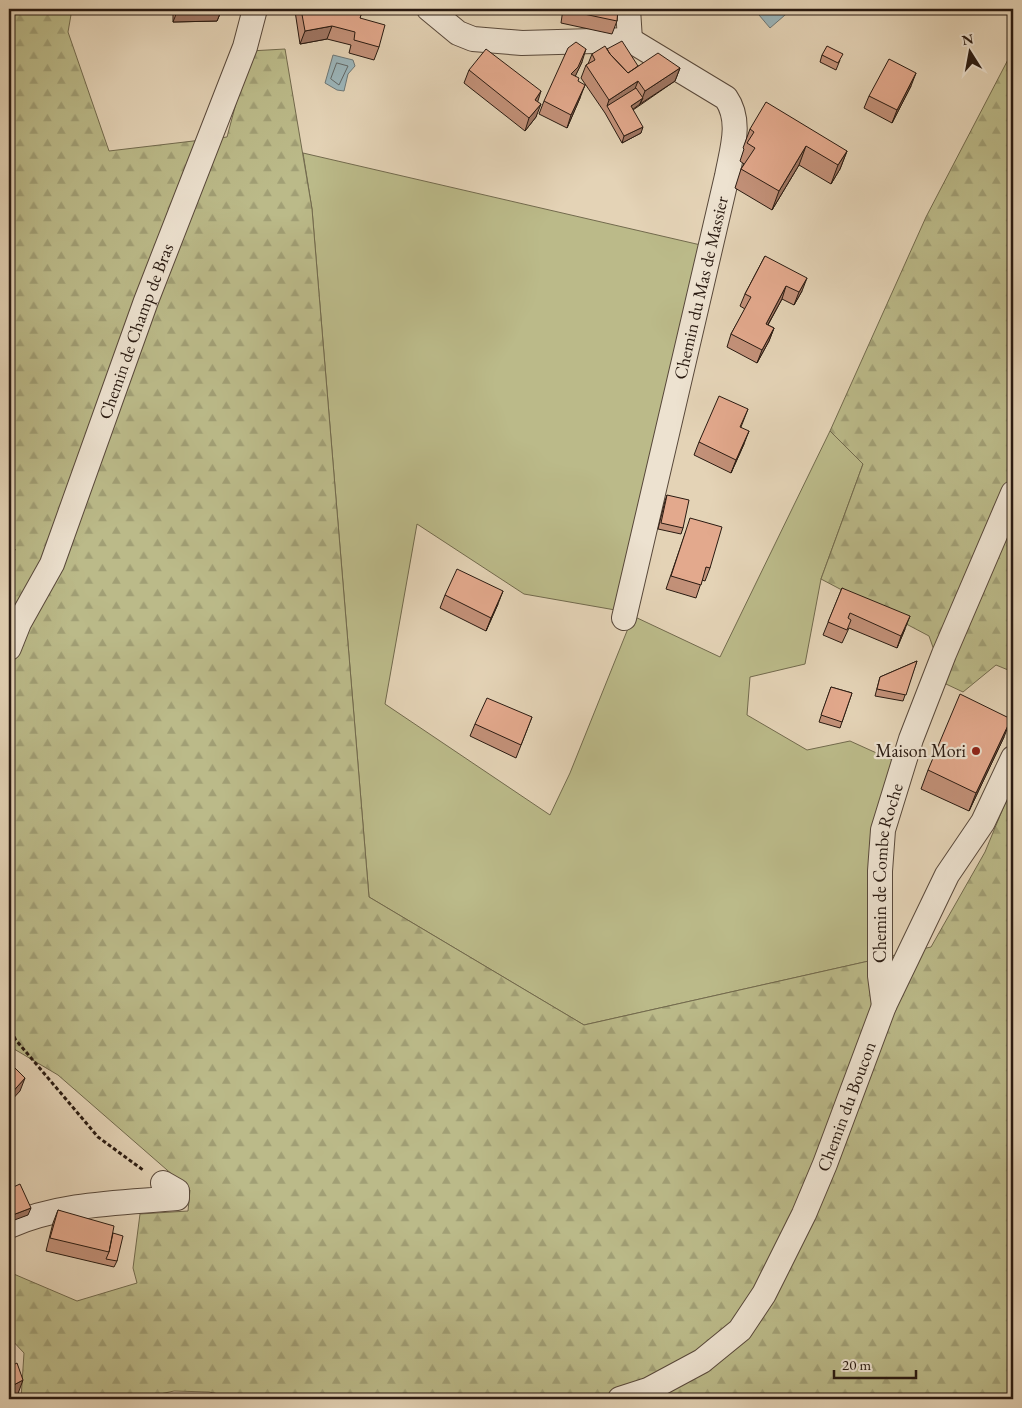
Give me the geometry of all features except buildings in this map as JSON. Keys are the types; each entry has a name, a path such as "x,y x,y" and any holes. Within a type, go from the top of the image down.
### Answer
{"street":[{"name":"Chemin de Champ de Bras","path":"9,648 19,623 52,564 146,301 245,46 256,9"},
{"path":"429,9 458,32 473,40 522,44 630,40 628,9"},
{"name":"Chemin du Mas de Massier","path":"624,618 727,176 735,133 734,109 726,98 630,40"},
{"name":"Chemin de Combe Roche","path":"884,1006 880,966 880,871 883,830 911,739 944,654 1013,493"},
{"name":"Chemin du Boucon","path":"620,1399 648,1390 702,1361 740,1330 764,1294 822,1173 884,1006 947,875 983,822 1013,758"},
{"path":"9,1226 23,1220 68,1208 177,1198 177,1190 164,1183"}],"path":[{"path":"9,1018 15,1039 98,1136 134,1164 164,1183"}],"green space":[{"path":"9,9 72,9 68,32 109,151 227,137 250,51 285,49 312,209 369,897 584,1025 931,947 985,852 1013,784 1013,1399 243,1399 209,1392 174,1391 137,1399 21,1399 24,1353 9,1337 9,1272 77,1301 137,1283 133,1268 140,1214 188,1211 190,1190 58,1075 9,1046"},
{"path":"1013,50 1013,672 996,665 963,692 946,684 929,636 821,579 863,464 830,431 926,217"},
{"path":"303,153 705,246 621,611 524,594 417,524 385,704 550,815 570,773 633,616 720,657 830,431 863,464 821,579 805,664 750,677 747,715 807,750 850,741 892,760 872,849 869,961 584,1025 369,897 312,209"}],"water":[{"path":"767,9 792,9 770,28 759,15"},
{"path":"333,55 353,60 355,66 348,74 344,91 337,90 325,83"}],"place":[{"name":"Maison Mori","path":"976,751"}]}
